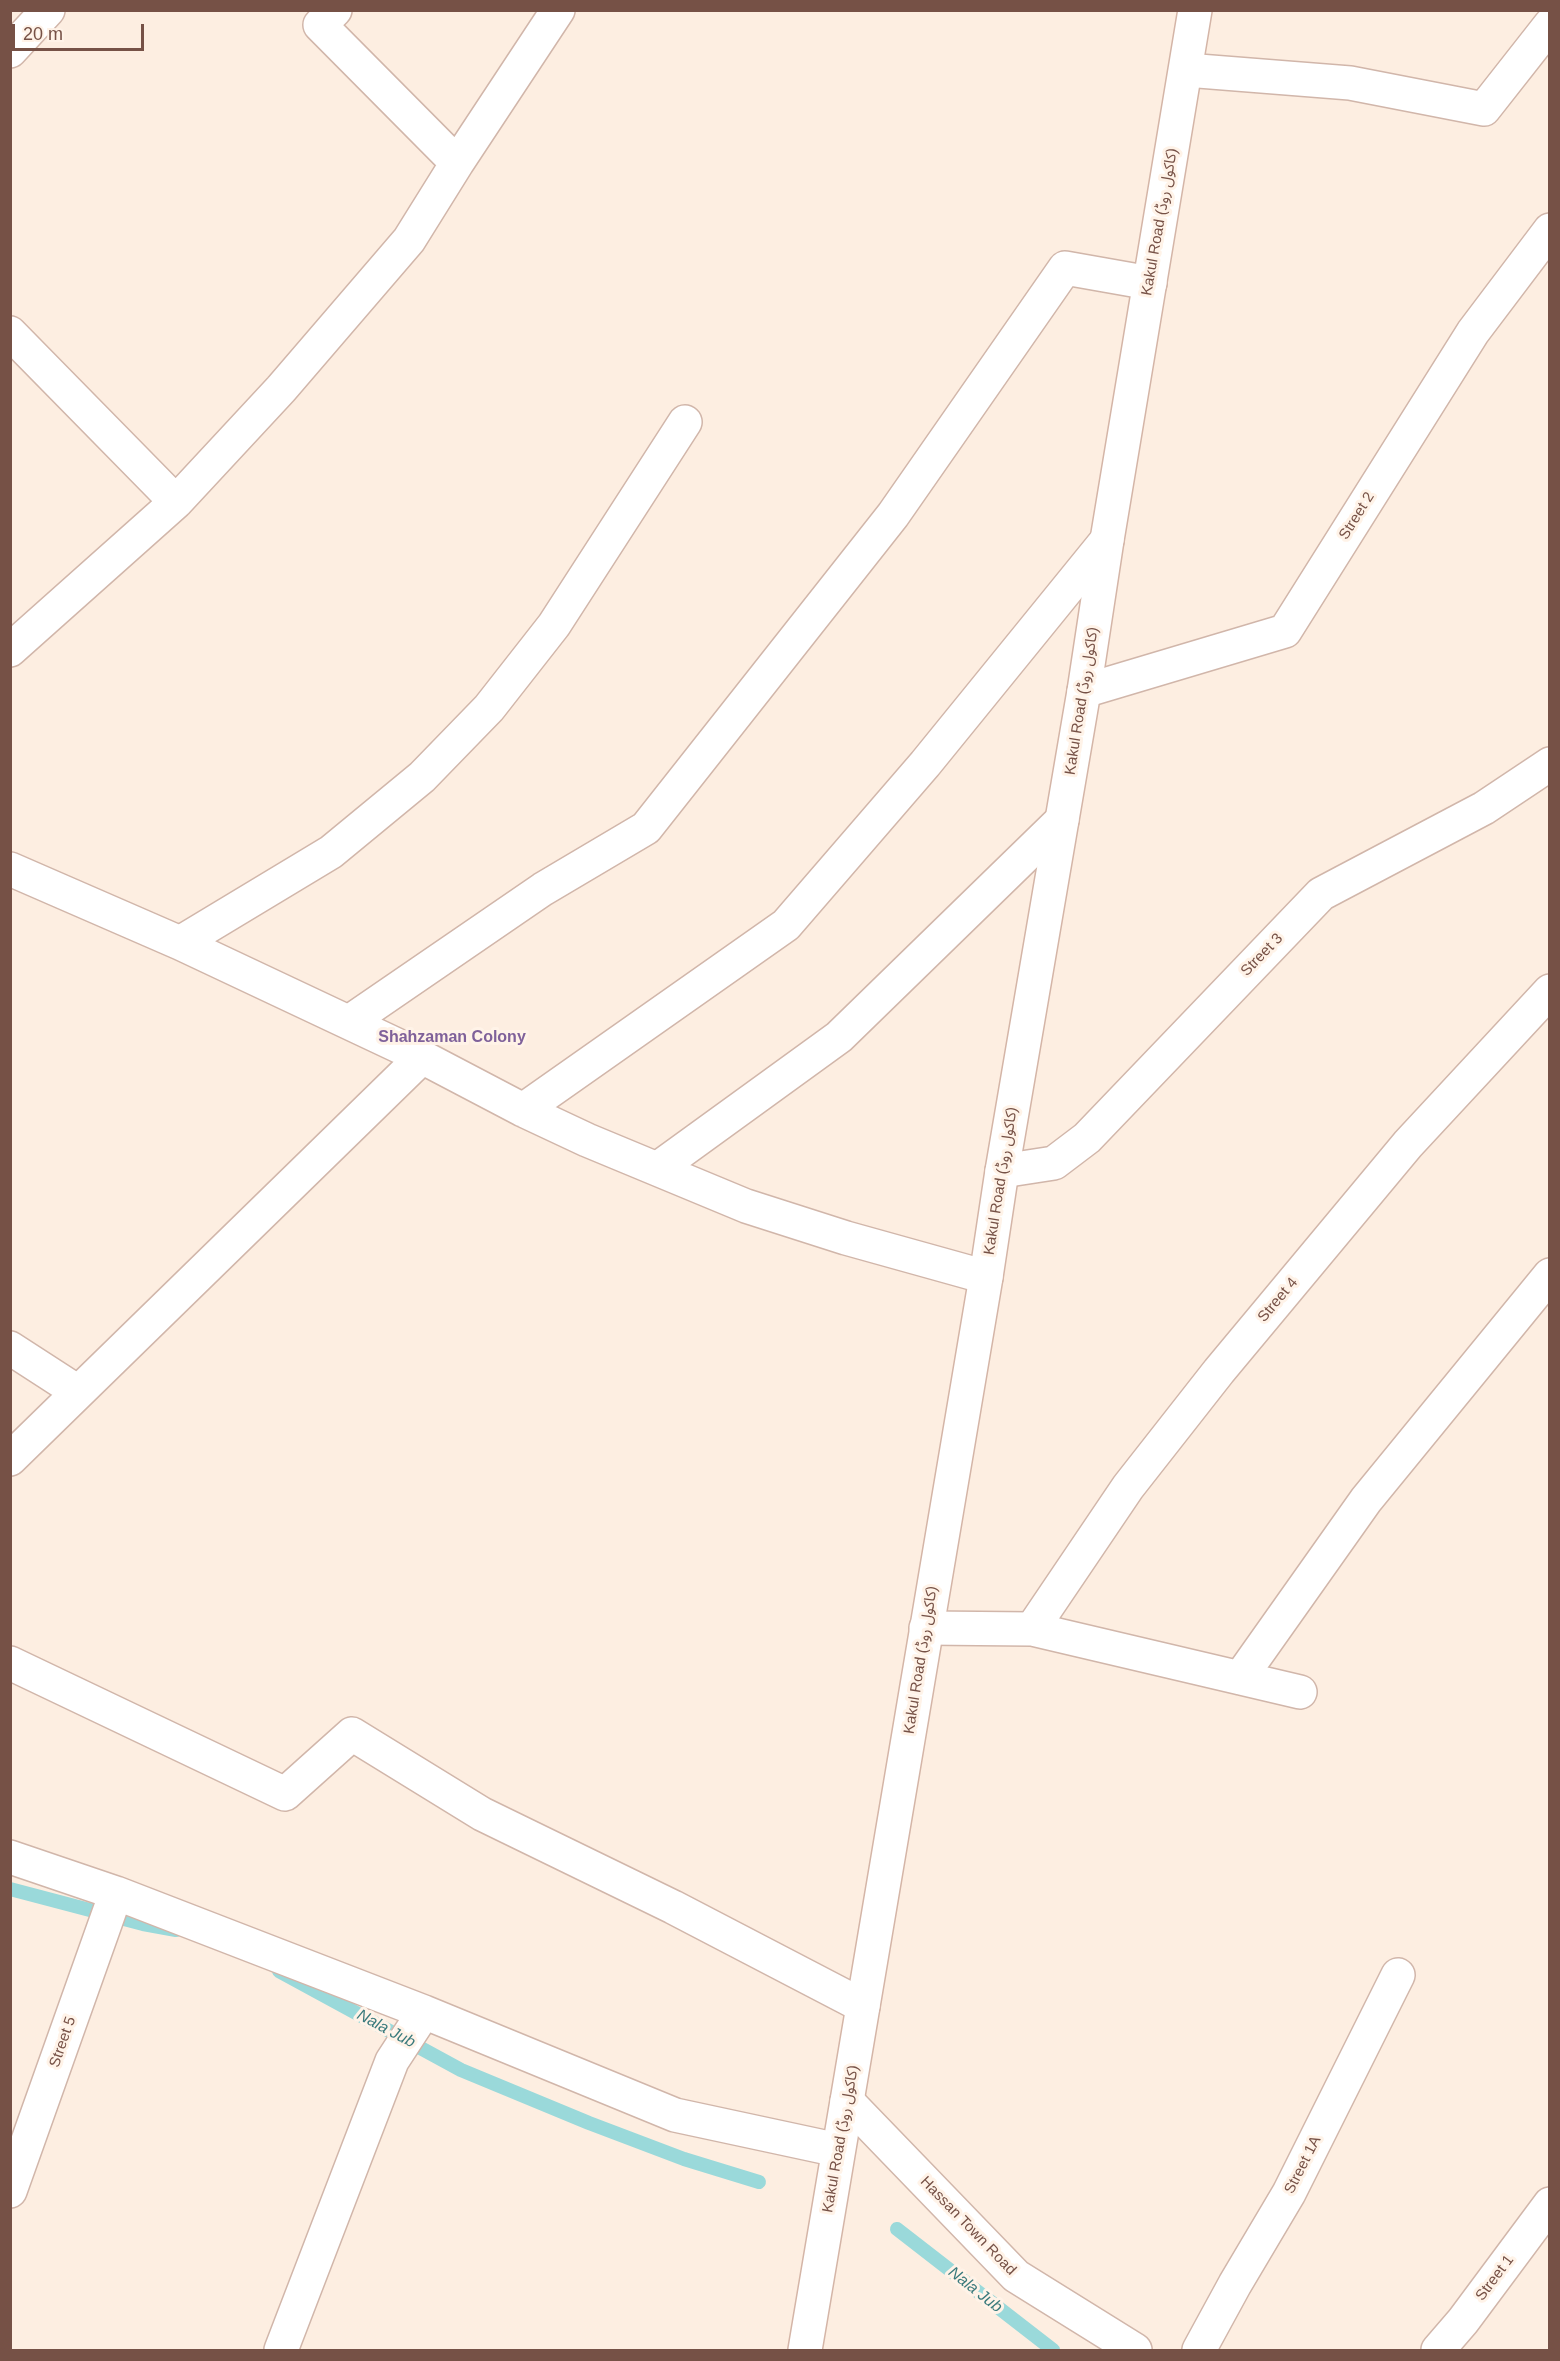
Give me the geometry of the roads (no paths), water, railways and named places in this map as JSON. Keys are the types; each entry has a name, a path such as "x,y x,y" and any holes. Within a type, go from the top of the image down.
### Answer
{"street":[{"path":"10,51 48,10"},
{"path":"335,10 320,25 457,163"},
{"path":"10,650 176,502 281,389 409,240 558,10"},
{"name":"Kakul Road (کاکول روڈ)","path":"805,2350 1084,691 1195,10"},
{"path":"1185,70 1350,83 1484,109 1550,25"},
{"name":"Street 2","path":"1084,691 1285,631 1473,332 1550,230"},
{"path":"349,1022 543,889 646,828 893,515 1065,268 1150,283"},
{"path":"10,333 176,502"},
{"path":"180,943 330,852 422,777 489,708 554,625 685,422"},
{"path":"523,1110 786,925 925,764 1107,540"},
{"name":"Street 3","path":"1002,1171 1054,1162 1087,1138 1321,894 1484,808 1550,764"},
{"path":"657,1169 839,1037 1062,820"},
{"path":"10,869 180,943 349,1022 587,1140 746,1206 846,1238 986,1277"},
{"name":"Street 4","path":"1032,1629 1128,1487 1219,1371 1408,1144 1550,991"},
{"path":"10,1458 423,1058"},
{"path":"1240,1678 1366,1500 1550,1275"},
{"path":"10,1348 78,1392"},
{"path":"926,1628 1032,1629 1300,1692"},
{"path":"10,1663 285,1794 352,1734 482,1814 673,1907 863,2006"},
{"path":"10,1857 116,1893 424,2012 675,2115 838,2150"},
{"name":"Street 5","path":"10,2191 22,2123 116,1893"},
{"name":"Street 1A","path":"1199,2350 1234,2284 1289,2193 1398,1975"},
{"path":"281,2350 392,2061 424,2012"},
{"name":"Hassan Town Road","path":"847,2101 1016,2276 1135,2350"},
{"name":"Street 1","path":"1437,2350 1463,2321 1550,2204"}],"waterway":[{"name":"Nala Jub","path":"10,1889 143,1924 176,1930"},
{"name":"Nala Jub","path":"279,1971 461,2070 684,2159 759,2182"},
{"name":"Nala Jub","path":"897,2229 1053,2350"}],"district":[{"name":"Shahzaman Colony","path":"452,1038"}]}
